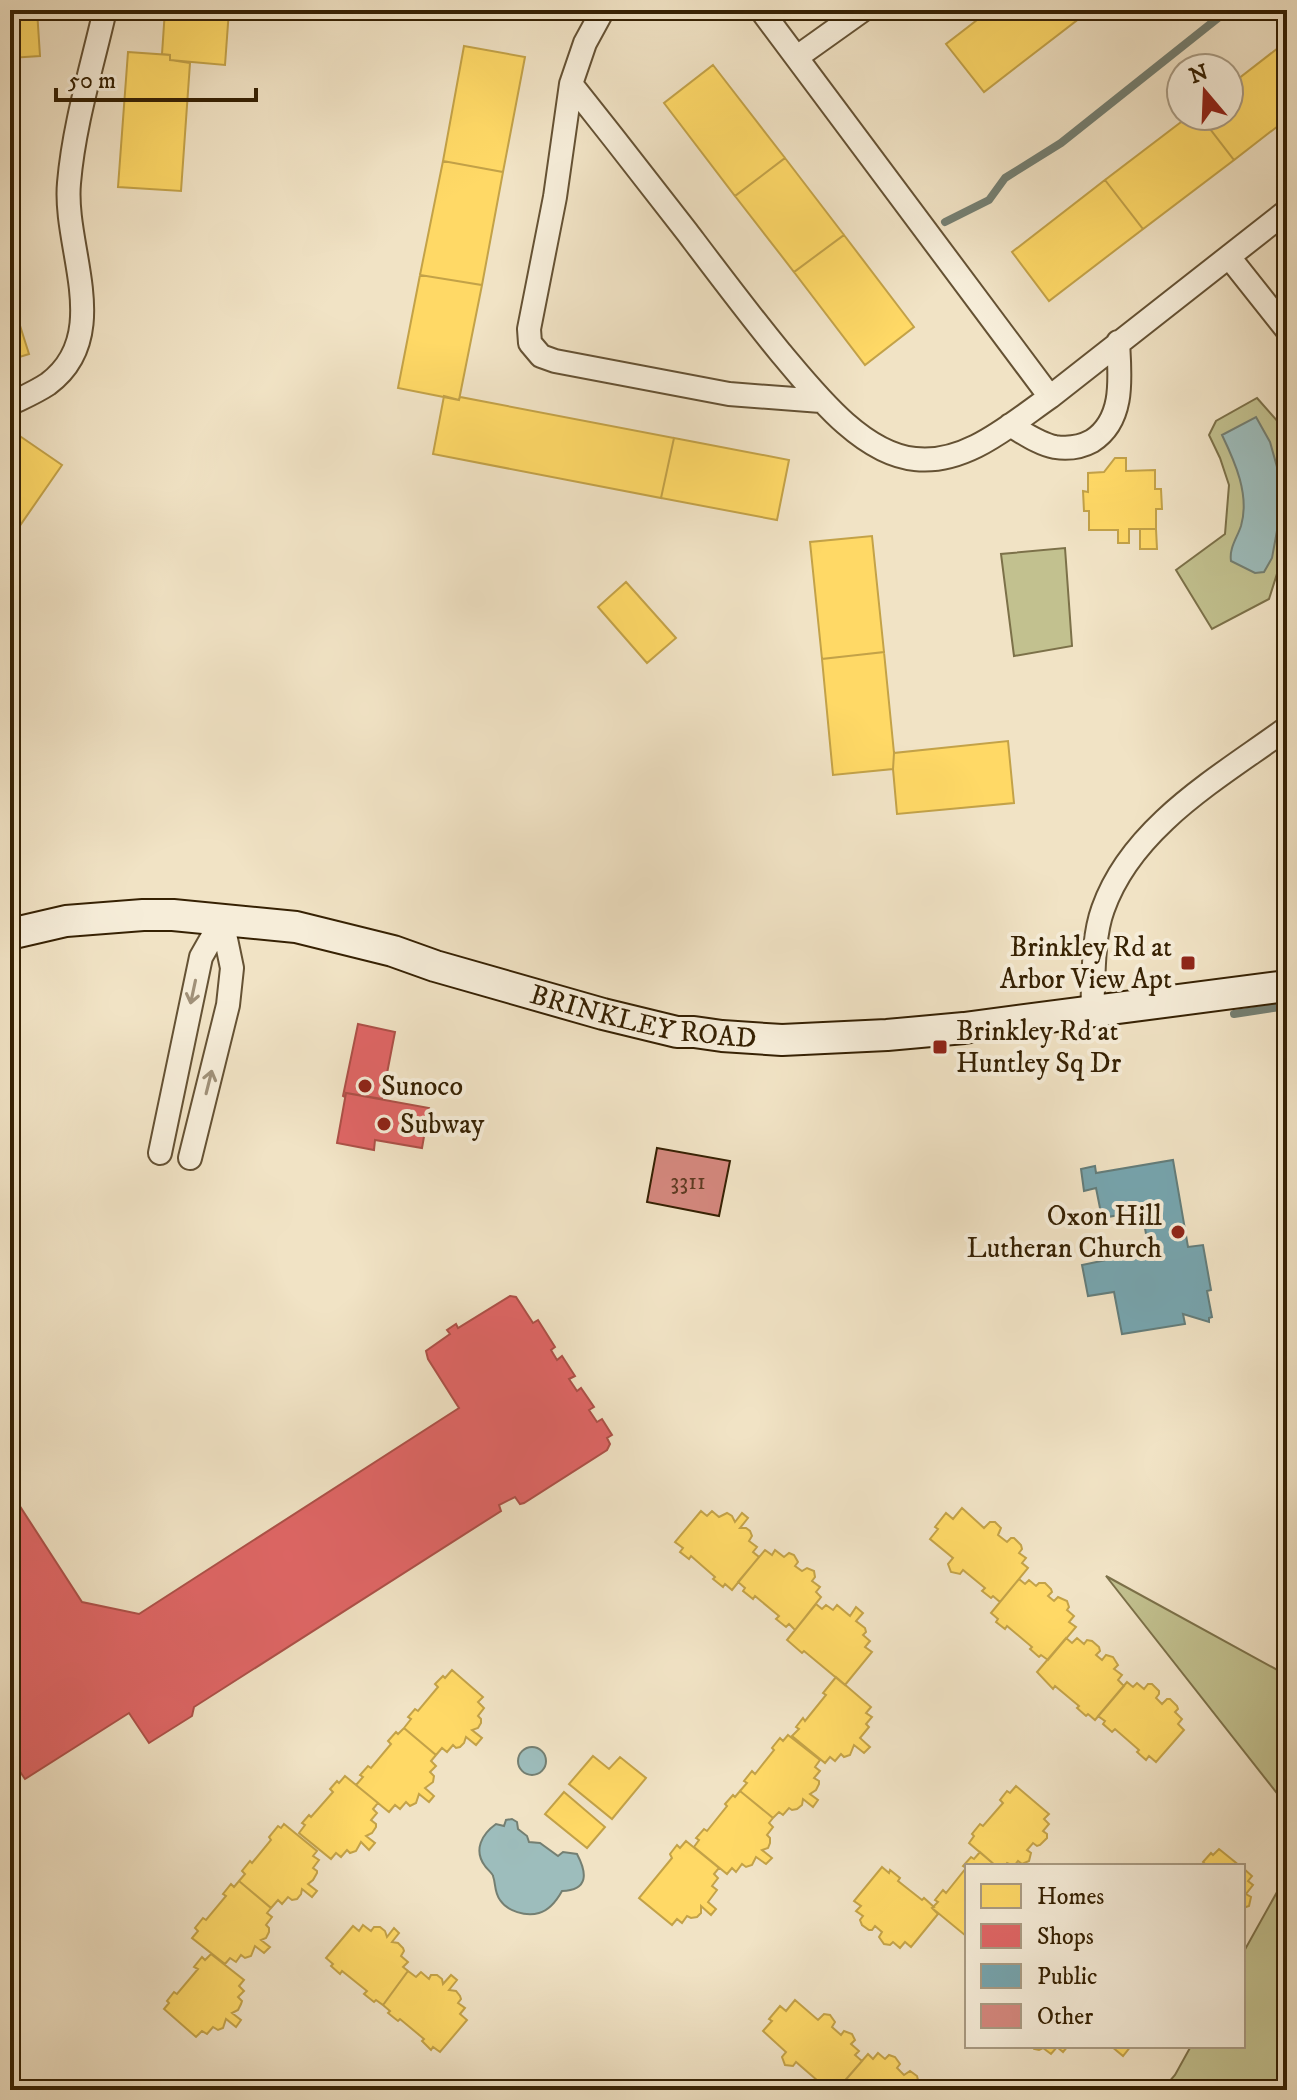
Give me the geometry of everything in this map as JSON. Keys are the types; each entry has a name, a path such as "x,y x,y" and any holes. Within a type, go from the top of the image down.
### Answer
{"main road":[{"name":"BRINKLEY ROAD","path":"10,934 66,921 173,915 296,927 393,951 603,1014 677,1032 782,1040 964,1028 1287,986"}],"street":[{"path":"10,404 46,386 56,377 70,358 81,328 83,308 68,212 69,186 73,145 105,10"},
{"path":"603,10 585,43 571,84 555,197 529,329 530,343 541,356 577,366 729,394 821,401"},
{"path":"761,10 1050,397"},
{"path":"797,57 863,10"},
{"path":"571,84 743,307 821,401 880,448 914,459 946,457 966,450 1010,425 1287,211"},
{"path":"1229,257 1287,330"},
{"path":"1010,425 1044,444 1058,448 1073,448 1104,433 1118,401 1118,342"},
{"path":"1092,1012 1102,910 1139,847 1157,826 1189,800 1287,728"},
{"path":"160,1153 201,957 222,920"},
{"path":"190,1158 228,1005 232,968 222,920"}],"shaded area":[{"path":"1257,398 1287,432 1287,542 1269,599 1212,629 1176,570 1225,534 1229,485 1209,435 1216,421"},
{"path":"1065,548 1072,646 1014,656 1001,554"},
{"path":"1106,1576 1281,1672 1287,1654 1287,1806"},
{"path":"1287,1866 1287,2090 1162,2090 1175,2075 1190,2048 1245,2048 1245,1949 1286,1876"}],"water":[{"path":"1256,417 1270,442 1281,481 1287,482 1287,509 1281,509 1272,558 1264,572 1255,573 1231,561 1244,502 1236,467 1222,435"},
{"path":"532,1747 542,1751 546,1761 542,1771 532,1775 522,1771 518,1761 522,1751"},
{"path":"512,1819 529,1842 540,1843 558,1856 563,1852 577,1854 583,1868 581,1884 562,1891 543,1912 523,1914 503,1904 497,1894 493,1875 481,1860 481,1843 487,1833 496,1824 504,1826 506,1820"}],"building: Homes":[{"path":"10,10 37,10 40,56 10,58"},
{"path":"165,10 229,10 225,65 170,60 170,55 162,54"},
{"path":"990,10 1067,10 1076,21 984,92 946,44"},
{"path":"1067,10 1090,10 1076,21"},
{"path":"1287,41 1287,119 1234,160 1212,132 1245,132 1245,74"},
{"path":"464,46 525,57 503,172 443,161"},
{"path":"128,52 170,55 170,60 190,63 181,191 118,187"},
{"path":"713,65 785,158 735,196 664,103"},
{"path":"1168,132 1212,132 1234,160 1143,229 1105,180"},
{"path":"785,158 844,235 794,272 735,196"},
{"path":"443,161 503,172 482,285 420,275"},
{"path":"1105,180 1143,229 1049,301 1012,252"},
{"path":"844,235 914,327 865,365 794,272"},
{"path":"420,275 482,285 459,400 398,388"},
{"path":"10,294 29,354 10,360"},
{"path":"444,396 674,438 661,498 433,454"},
{"path":"10,431 62,465 10,540"},
{"path":"674,438 789,460 777,520 661,498"},
{"path":"1115,458 1126,458 1126,471 1155,470 1155,489 1161,489 1162,509 1156,509 1156,529 1129,529 1129,543 1118,543 1118,530 1089,530 1089,511 1084,511 1083,491 1088,492 1088,473 1104,472"},
{"path":"1140,529 1156,529 1157,549 1140,549"},
{"path":"872,536 884,652 822,659 810,542"},
{"path":"626,582 676,638 647,663 598,607"},
{"path":"884,652 893,769 833,775 822,659"},
{"path":"1008,741 1014,803 897,814 894,753"},
{"path":"962,1508 984,1528 995,1522 1001,1528 998,1535 1007,1542 1014,1538 1021,1545 1019,1553 1026,1558 1022,1563 1028,1568 1000,1602 982,1591 985,1588 963,1570 960,1574 951,1572 948,1564 953,1558 930,1539 946,1513 953,1519"},
{"path":"701,1511 707,1516 712,1511 719,1517 727,1513 735,1522 742,1513 748,1518 740,1528 750,1531 752,1536 749,1541 757,1547 753,1552 759,1557 732,1590 713,1579 715,1577 691,1556 689,1559 680,1552 683,1548 675,1542"},
{"path":"765,1550 772,1555 775,1550 784,1557 789,1553 794,1555 798,1562 795,1566 802,1571 807,1568 814,1571 812,1581 820,1587 816,1592 821,1597 795,1630 776,1619 779,1616 755,1596 753,1599 743,1591 745,1588 738,1582"},
{"path":"1019,1579 1025,1584 1029,1580 1036,1586 1045,1583 1052,1592 1048,1596 1054,1601 1058,1597 1067,1601 1067,1610 1074,1616 1069,1622 1076,1627 1048,1660 1041,1655 1039,1657 1007,1626 1005,1629 996,1622 998,1619 991,1613"},
{"path":"816,1604 822,1609 826,1605 833,1610 837,1605 850,1616 856,1607 863,1613 856,1621 865,1628 863,1635 870,1641 865,1647 872,1652 845,1685 787,1640"},
{"path":"1066,1638 1072,1643 1077,1638 1084,1644 1087,1640 1092,1641 1099,1647 1096,1655 1102,1660 1106,1655 1113,1657 1118,1665 1114,1669 1122,1675 1118,1680 1124,1686 1095,1720 1088,1714 1086,1716 1055,1686 1053,1689 1037,1672"},
{"path":"452,1670 483,1697 478,1702 484,1708 478,1716 481,1723 472,1730 482,1738 476,1745 466,1737 460,1747 453,1745 447,1752 442,1748 436,1755 404,1728 411,1719 408,1717 415,1709 418,1711 438,1687 435,1684"},
{"path":"836,1677 871,1707 866,1713 872,1717 866,1724 869,1727 860,1738 870,1747 864,1753 854,1745 850,1755 844,1757 841,1754 835,1761 830,1757 825,1763 792,1736 803,1718 805,1721 826,1695 823,1693"},
{"path":"1127,1682 1133,1687 1137,1683 1144,1689 1152,1684 1159,1691 1156,1698 1162,1704 1170,1699 1177,1706 1175,1712 1182,1719 1178,1724 1184,1730 1156,1762 1149,1756 1146,1760 1137,1752 1139,1750 1115,1729 1112,1732 1098,1716"},
{"path":"404,1728 436,1755 431,1761 436,1766 430,1772 434,1776 433,1782 425,1788 434,1796 429,1802 419,1794 416,1803 410,1806 406,1802 400,1809 395,1805 389,1812 356,1785 363,1777 360,1775 368,1766 371,1768 391,1744 388,1741"},
{"path":"788,1735 820,1760 815,1767 820,1771 814,1778 819,1784 810,1794 818,1800 813,1807 803,1799 797,1809 789,1808 783,1815 779,1812 773,1818 740,1791 747,1783 744,1781 752,1771 755,1774 780,1738 783,1741"},
{"path":"593,1756 609,1769 620,1757 646,1778 612,1819 569,1784"},
{"path":"345,1776 378,1803 373,1809 377,1813 371,1820 376,1827 366,1836 375,1843 369,1850 361,1842 356,1851 350,1853 347,1850 341,1857 336,1853 331,1859 299,1833 305,1825 302,1823 309,1815 311,1817 333,1792 330,1789"},
{"path":"1016,1786 1049,1814 1044,1819 1049,1824 1043,1831 1047,1838 1040,1845 1033,1843 1027,1850 1031,1853 1029,1861 994,1864 969,1843 980,1824 983,1826 1003,1803 1000,1800 1007,1791 1010,1793"},
{"path":"740,1791 773,1818 769,1823 773,1827 767,1835 770,1843 768,1848 762,1850 772,1858 766,1864 756,1857 752,1865 746,1867 742,1864 736,1872 732,1868 727,1874 694,1847 699,1840 696,1838 704,1829 707,1831 727,1806 725,1804"},
{"path":"564,1792 605,1827 587,1848 545,1814"},
{"path":"284,1824 317,1851 313,1856 319,1860 313,1868 317,1873 308,1884 317,1891 312,1897 302,1889 297,1899 288,1897 282,1904 278,1900 271,1908 239,1881 245,1874 242,1871 271,1840 269,1837 278,1826 281,1828"},
{"path":"686,1841 719,1868 714,1874 718,1878 712,1886 717,1890 708,1902 716,1909 711,1915 701,1906 697,1917 687,1916 682,1923 677,1919 672,1925 639,1898 672,1858 670,1854 677,1845 680,1848"},
{"path":"1219,1849 1238,1864 1203,1862 1211,1853 1213,1855"},
{"path":"980,1852 994,1864 963,1866 971,1857 974,1859"},
{"path":"882,1867 900,1878 898,1881 922,1900 924,1898 938,1914 911,1947 905,1942 900,1948 893,1942 884,1944 879,1937 882,1932 875,1926 869,1930 862,1925 860,1920 863,1916 856,1911 861,1906 854,1901"},
{"path":"965,1869 965,1935 932,1908 943,1890 946,1893"},
{"path":"1245,1870 1252,1876 1248,1881 1253,1885 1246,1894 1251,1897 1249,1906 1245,1907"},
{"path":"239,1881 271,1908 267,1913 272,1917 266,1925 269,1932 261,1940 270,1947 264,1953 255,1946 251,1956 245,1958 241,1955 236,1962 230,1958 225,1964 192,1938 198,1931 195,1928 226,1896 223,1894 231,1884 234,1887"},
{"path":"363,1925 371,1931 374,1927 380,1927 387,1937 394,1928 399,1933 392,1942 403,1948 401,1956 408,1962 403,1967 408,1971 383,2005 364,1994 367,1991 342,1971 340,1974 326,1958 353,1926 359,1931"},
{"path":"211,1954 244,1980 239,1986 244,1991 238,1997 241,2004 232,2013 241,2020 236,2027 226,2019 223,2028 218,2030 213,2027 207,2034 202,2031 196,2037 164,2009 174,1992 177,1994 198,1969 194,1967 202,1957 205,1960"},
{"path":"408,1971 416,1977 421,1972 429,1979 431,1975 437,1975 443,1984 451,1975 457,1980 449,1990 456,1991 460,1996 458,2003 465,2008 460,2014 467,2020 440,2052 433,2047 431,2050 422,2041 424,2039 388,2013 390,2011 383,2005"},
{"path":"795,2000 818,2020 824,2014 830,2015 835,2022 832,2027 841,2035 844,2031 852,2034 855,2040 851,2044 859,2051 855,2055 862,2061 837,2090 823,2090 816,2083 818,2081 796,2062 793,2066 785,2065 782,2057 786,2052 763,2031 780,2006 786,2011"},
{"path":"1113,2048 1129,2048 1123,2056"},
{"path":"878,2053 885,2059 889,2055 895,2057 900,2064 897,2068 904,2075 910,2071 917,2076 915,2084 922,2089 845,2090 840,2086 868,2054 873,2059"},
{"path":"470,2082 480,2090 460,2090 465,2089"}],"building: Shops":[{"path":"358,1024 395,1032 382,1099 346,1093 343,1096"},
{"name":"Subway","path":"346,1093 429,1108 422,1148 375,1140 374,1150 337,1143"},
{"path":"510,1296 516,1297 533,1323 538,1320 555,1347 551,1350 557,1360 562,1356 575,1376 569,1379 577,1391 581,1388 594,1407 589,1410 597,1422 602,1419 612,1435 607,1438 610,1444 607,1450 524,1503 520,1504 515,1497 499,1505 501,1511 194,1707 192,1716 149,1743 129,1713 25,1779 10,1757 10,1491 82,1602 139,1614 459,1408 426,1351 450,1334 447,1330 456,1324 458,1328"}],"building: Public":[{"path":"1173,1160 1188,1247 1203,1245 1212,1317 1209,1322 1183,1314 1185,1324 1122,1334 1114,1292 1088,1296 1082,1265 1149,1251 1142,1211 1102,1218 1096,1188 1084,1191 1081,1169 1095,1166 1096,1173"}],"building: Other":[{"path":"657,1148 730,1161 719,1216 647,1202"}],"waterway":[{"path":"945,222 989,200 1005,178 1061,143 1228,10"},
{"path":"1234,1014 1287,1006"}],"place":[{"name":"Brinkley Rd at Arbor View Apt","path":"1188,963"},
{"name":"Brinkley Rd at Huntley Sq Dr","path":"940,1047"},
{"name":"Sunoco","path":"365,1086"},
{"name":"Subway","path":"384,1124"},
{"name":"Oxon Hill Lutheran Church","path":"1178,1232"}]}
